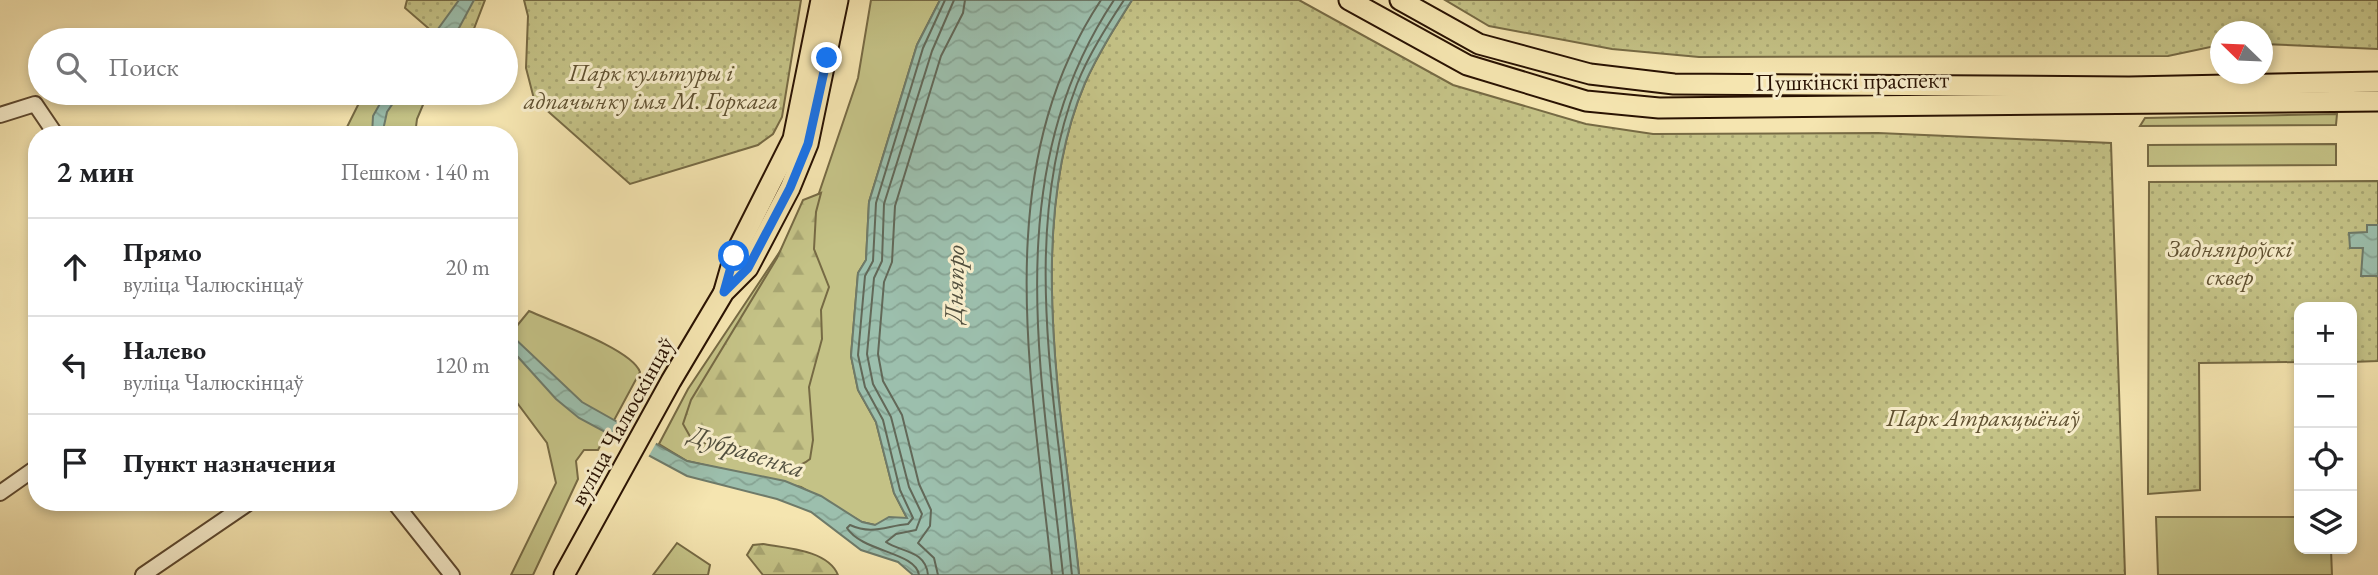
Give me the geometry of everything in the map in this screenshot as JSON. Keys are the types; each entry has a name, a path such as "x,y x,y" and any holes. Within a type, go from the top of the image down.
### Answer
{"main road":[{"name":"вуліца Чалюскінцаў","path":"724,292 734,256 793,139 821,0"},
{"name":"вуліца Чалюскінцаў","path":"564,575 671,380 724,292 748,268 790,188 808,144 838,0"},
{"name":"Пушкінскі праспект","path":"1349,0 1467,65 1586,101 1659,108 2378,101"},
{"name":"Пушкінскі праспект","path":"1400,0 1479,44 1590,74 1674,84 2129,87 2378,82"}],"street":[{"path":"0,115 32,105"},
{"path":"36,105 50,126"},
{"path":"0,494 28,474"},
{"path":"144,575 237,511"},
{"path":"401,511 452,575"}],"green space":[{"path":"407,0 485,0 474,28 428,28 405,8"},
{"name":"Парк культуры і адпачынку імя М. Горкага","path":"524,0 801,0 782,117 773,134 758,145 630,184 534,99 526,68 528,16"},
{"path":"871,0 940,0 917,45 869,202 866,260 858,273 851,356 858,390 876,422 894,493 907,518 875,525 862,522 801,487 687,461 659,444 688,389 819,193 858,78"},
{"name":"Парк Атракцыёнаў","path":"1132,0 1299,0 1453,85 1586,124 1653,134 1878,133 2111,143 2125,575 1079,575 1053,326 1052,262 1056,200 1066,140 1085,83"},
{"path":"1445,0 2378,0 2378,49 2273,44 2273,21 2210,21 2210,47 2168,56 1699,57 1612,49 1489,26"},
{"path":"358,105 423,105 416,126 348,126"},
{"path":"2337,114 2336,125 2140,126 2145,118"},
{"path":"2336,144 2336,165 2148,166 2148,145"},
{"name":"Задняпроўскі сквер","path":"2378,181 2378,361 2357,362 2357,302 2294,302 2294,362 2199,363 2200,490 2148,494 2149,182"},
{"path":"821,193 816,212 814,249 829,287 821,310 822,339 809,387 813,440 810,459 801,465 783,465 746,449 692,440 683,424 691,400 777,258 803,200"},
{"path":"529,311 608,345 634,363 640,372 598,450 584,450 576,461 578,479 533,575 511,575 556,483 547,443 518,404 518,325"},
{"path":"2156,517 2294,517 2294,554 2331,554 2332,575 2158,575"},
{"path":"677,543 710,565 708,575 653,575"},
{"path":"763,544 816,555 833,567 838,575 763,575 747,555 753,545"}],"water":[{"path":"459,0 474,0 459,28 439,28"},
{"name":"Дняпро","path":"940,0 1132,0 1085,83 1066,140 1056,200 1052,262 1053,326 1079,575 913,575 898,562 861,550 811,512 777,499 687,476 579,418 556,399 518,357 518,342 582,402 687,461 785,481 821,496 862,522 875,525 889,517 907,518 894,493 876,422 858,390 851,356 858,273 866,260 869,202 917,45"},
{"path":"379,105 392,105 384,126 372,126 373,116"},
{"path":"2367,225 2378,225 2378,276 2361,276 2363,248 2350,248 2349,233 2367,232"}],"pier":[{"path":"620,419 658,440 647,459 610,438"}],"route":[{"path":"734,256 724,292 748,268 790,188 808,144 827,58"}],"water label":[{"name":"Дубравенка","path":"747,451"}]}
